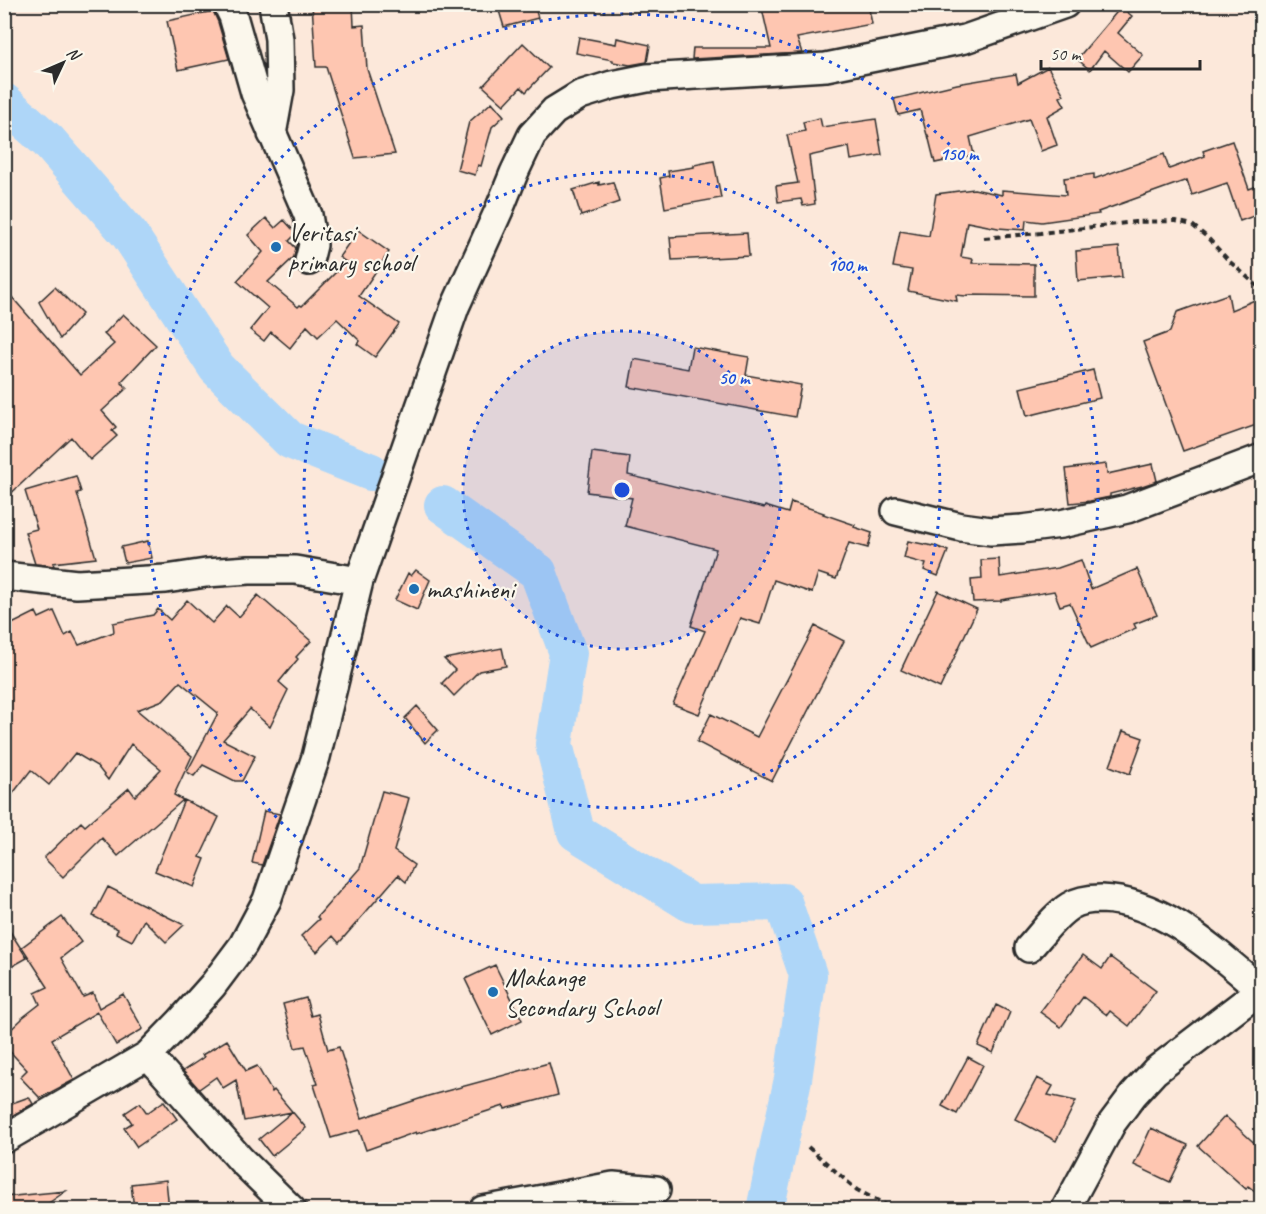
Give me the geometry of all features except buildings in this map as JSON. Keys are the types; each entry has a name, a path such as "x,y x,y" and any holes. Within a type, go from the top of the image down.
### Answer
{"street":[{"path":"227,4 233,16 255,93 308,215 313,245 309,261"},
{"path":"272,134 280,90 279,39 273,4"},
{"path":"4,1139 148,1055 213,985 243,945 267,900 316,757 359,581 455,307 532,135 554,111 580,95 612,85 647,78 826,67 965,39 1065,4"},
{"path":"896,511 961,527 991,531 1061,524 1127,510 1262,458"},
{"path":"4,576 77,584 166,579 249,570 296,570 359,581"},
{"path":"1029,948 1071,905 1090,898 1114,899 1158,914 1199,938 1261,990 1155,1071 1133,1095 1112,1123 1065,1209"},
{"path":"148,1055 241,1160 292,1209"},
{"path":"483,1209 614,1186 656,1190"}],"path":[{"path":"984,238 1135,222 1176,221 1192,225 1207,237 1229,261 1262,290"},
{"path":"808,1147 857,1190 896,1209"}],"waterway":[{"path":"4,102 48,141 129,234 217,368 290,440 371,472"},
{"path":"443,505 538,572 568,653 554,744 576,832 692,904 783,902 808,975 793,1079 765,1210"}],"place":[{"name":"Veritasi primary school","path":"276,247"},
{"name":"mashineni","path":"414,589"},
{"name":"Makange Secondary School","path":"493,992"}]}
